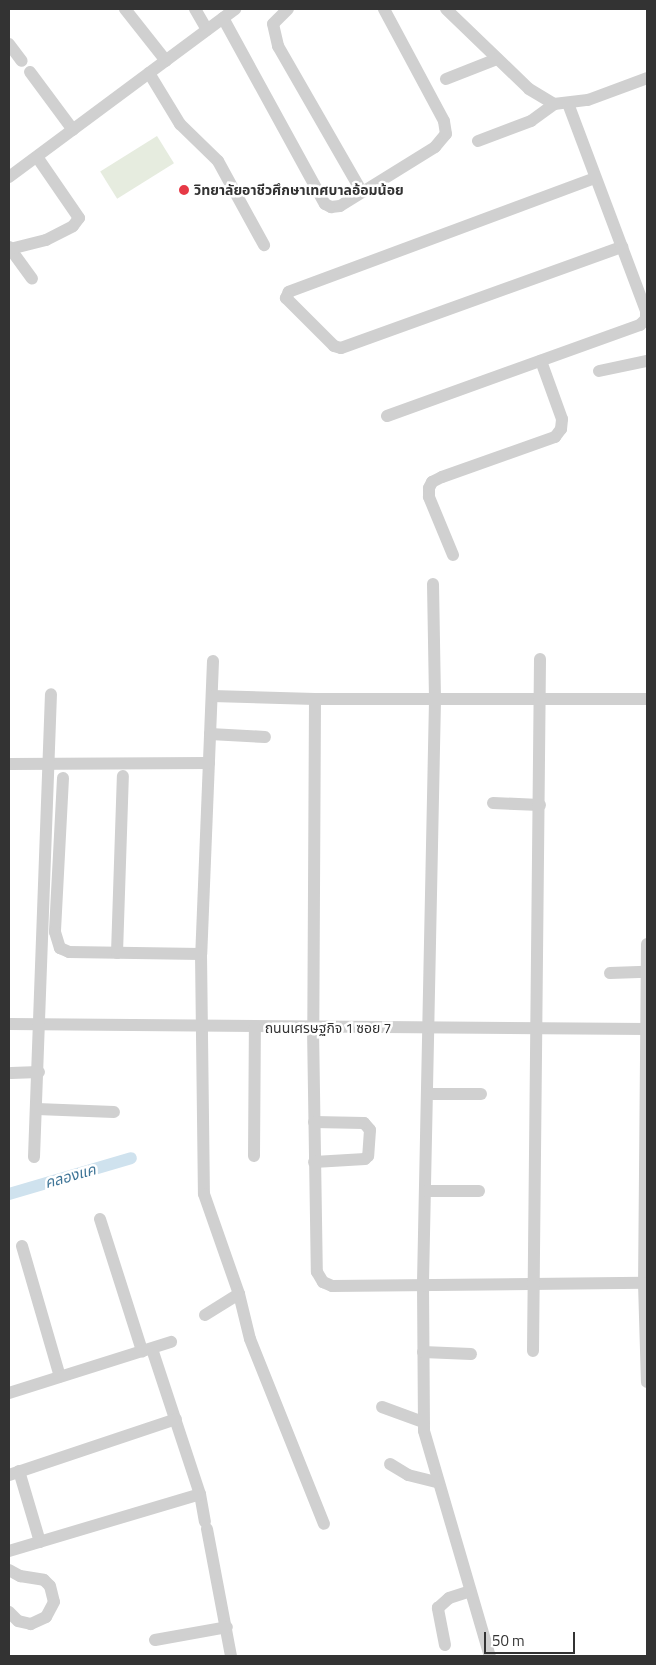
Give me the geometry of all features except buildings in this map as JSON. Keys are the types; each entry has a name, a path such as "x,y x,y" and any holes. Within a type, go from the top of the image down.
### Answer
{"street":[{"path":"125,9 166,61"},
{"path":"195,9 206,30"},
{"path":"288,9 273,24 278,46 362,192"},
{"path":"9,177 231,11 325,204 331,207 340,206 435,147 446,134 444,121 384,9"},
{"path":"446,9 528,89 554,104 568,104 610,93 647,78"},
{"path":"9,44 22,61"},
{"path":"446,79 497,59"},
{"path":"30,72 73,130"},
{"path":"149,73 180,124 218,161 264,245"},
{"path":"478,141 531,121 554,104"},
{"path":"387,416 640,325 646,319 646,311 568,104"},
{"path":"32,279 9,248 46,240 73,226 79,218 36,157"},
{"path":"595,178 289,292 286,298 334,346 341,348 622,248"},
{"path":"453,555 429,497 429,488 432,482 442,477 555,437 561,429 562,419 541,361"},
{"path":"599,371 647,361"},
{"path":"433,584 435,700 424,1191 423,1422 426,1445 490,1656"},
{"path":"532,1351 539,1028 540,658"},
{"path":"213,661 200,954 204,1194 239,1294 250,1339 324,1524"},
{"path":"34,1157 42,1025 51,694"},
{"path":"212,696 315,700 647,699"},
{"path":"315,700 313,1028 315,1258 323,1282 332,1286 534,1286 644,1283"},
{"path":"210,734 265,737"},
{"path":"9,764 209,763"},
{"path":"117,953 123,776"},
{"path":"63,778 57,942 60,948 68,952 200,954"},
{"path":"493,803 540,805"},
{"path":"647,944 644,1283 647,1382"},
{"path":"610,973 646,972"},
{"name":"ถนนเศรษฐกิจ 1 ซอย 7","path":"9,1024 200,1025 255,1028 647,1029"},
{"path":"254,1156 255,1028"},
{"path":"11,1073 39,1072"},
{"path":"426,1094 481,1094"},
{"path":"37,1109 114,1112"},
{"path":"314,1122 364,1123 370,1130 368,1156 365,1159 314,1162"},
{"path":"424,1191 479,1190"},
{"path":"100,1219 147,1350 176,1419 200,1494 231,1656"},
{"path":"22,1246 60,1377"},
{"path":"205,1315 239,1294"},
{"path":"9,1393 171,1342"},
{"path":"422,1352 471,1354"},
{"path":"382,1407 423,1422"},
{"path":"40,1542 14,1473 176,1419"},
{"path":"390,1464 408,1475 437,1482"},
{"path":"9,1551 200,1494"},
{"path":"9,1570 20,1576 44,1580 50,1586 54,1602 46,1617 31,1624 18,1622 9,1612"},
{"path":"445,1645 438,1608 448,1598 470,1590"},
{"path":"155,1640 226,1627"}],"shaded area":[{"path":"157,136 174,163 117,199 100,172"}],"waterway":[{"name":"คลองแค","path":"9,1194 131,1158"}],"place":[{"name":"วิทยาลัยอาชีวศึกษาเทศบาลอ้อมน้อย","path":"184,190"}]}
